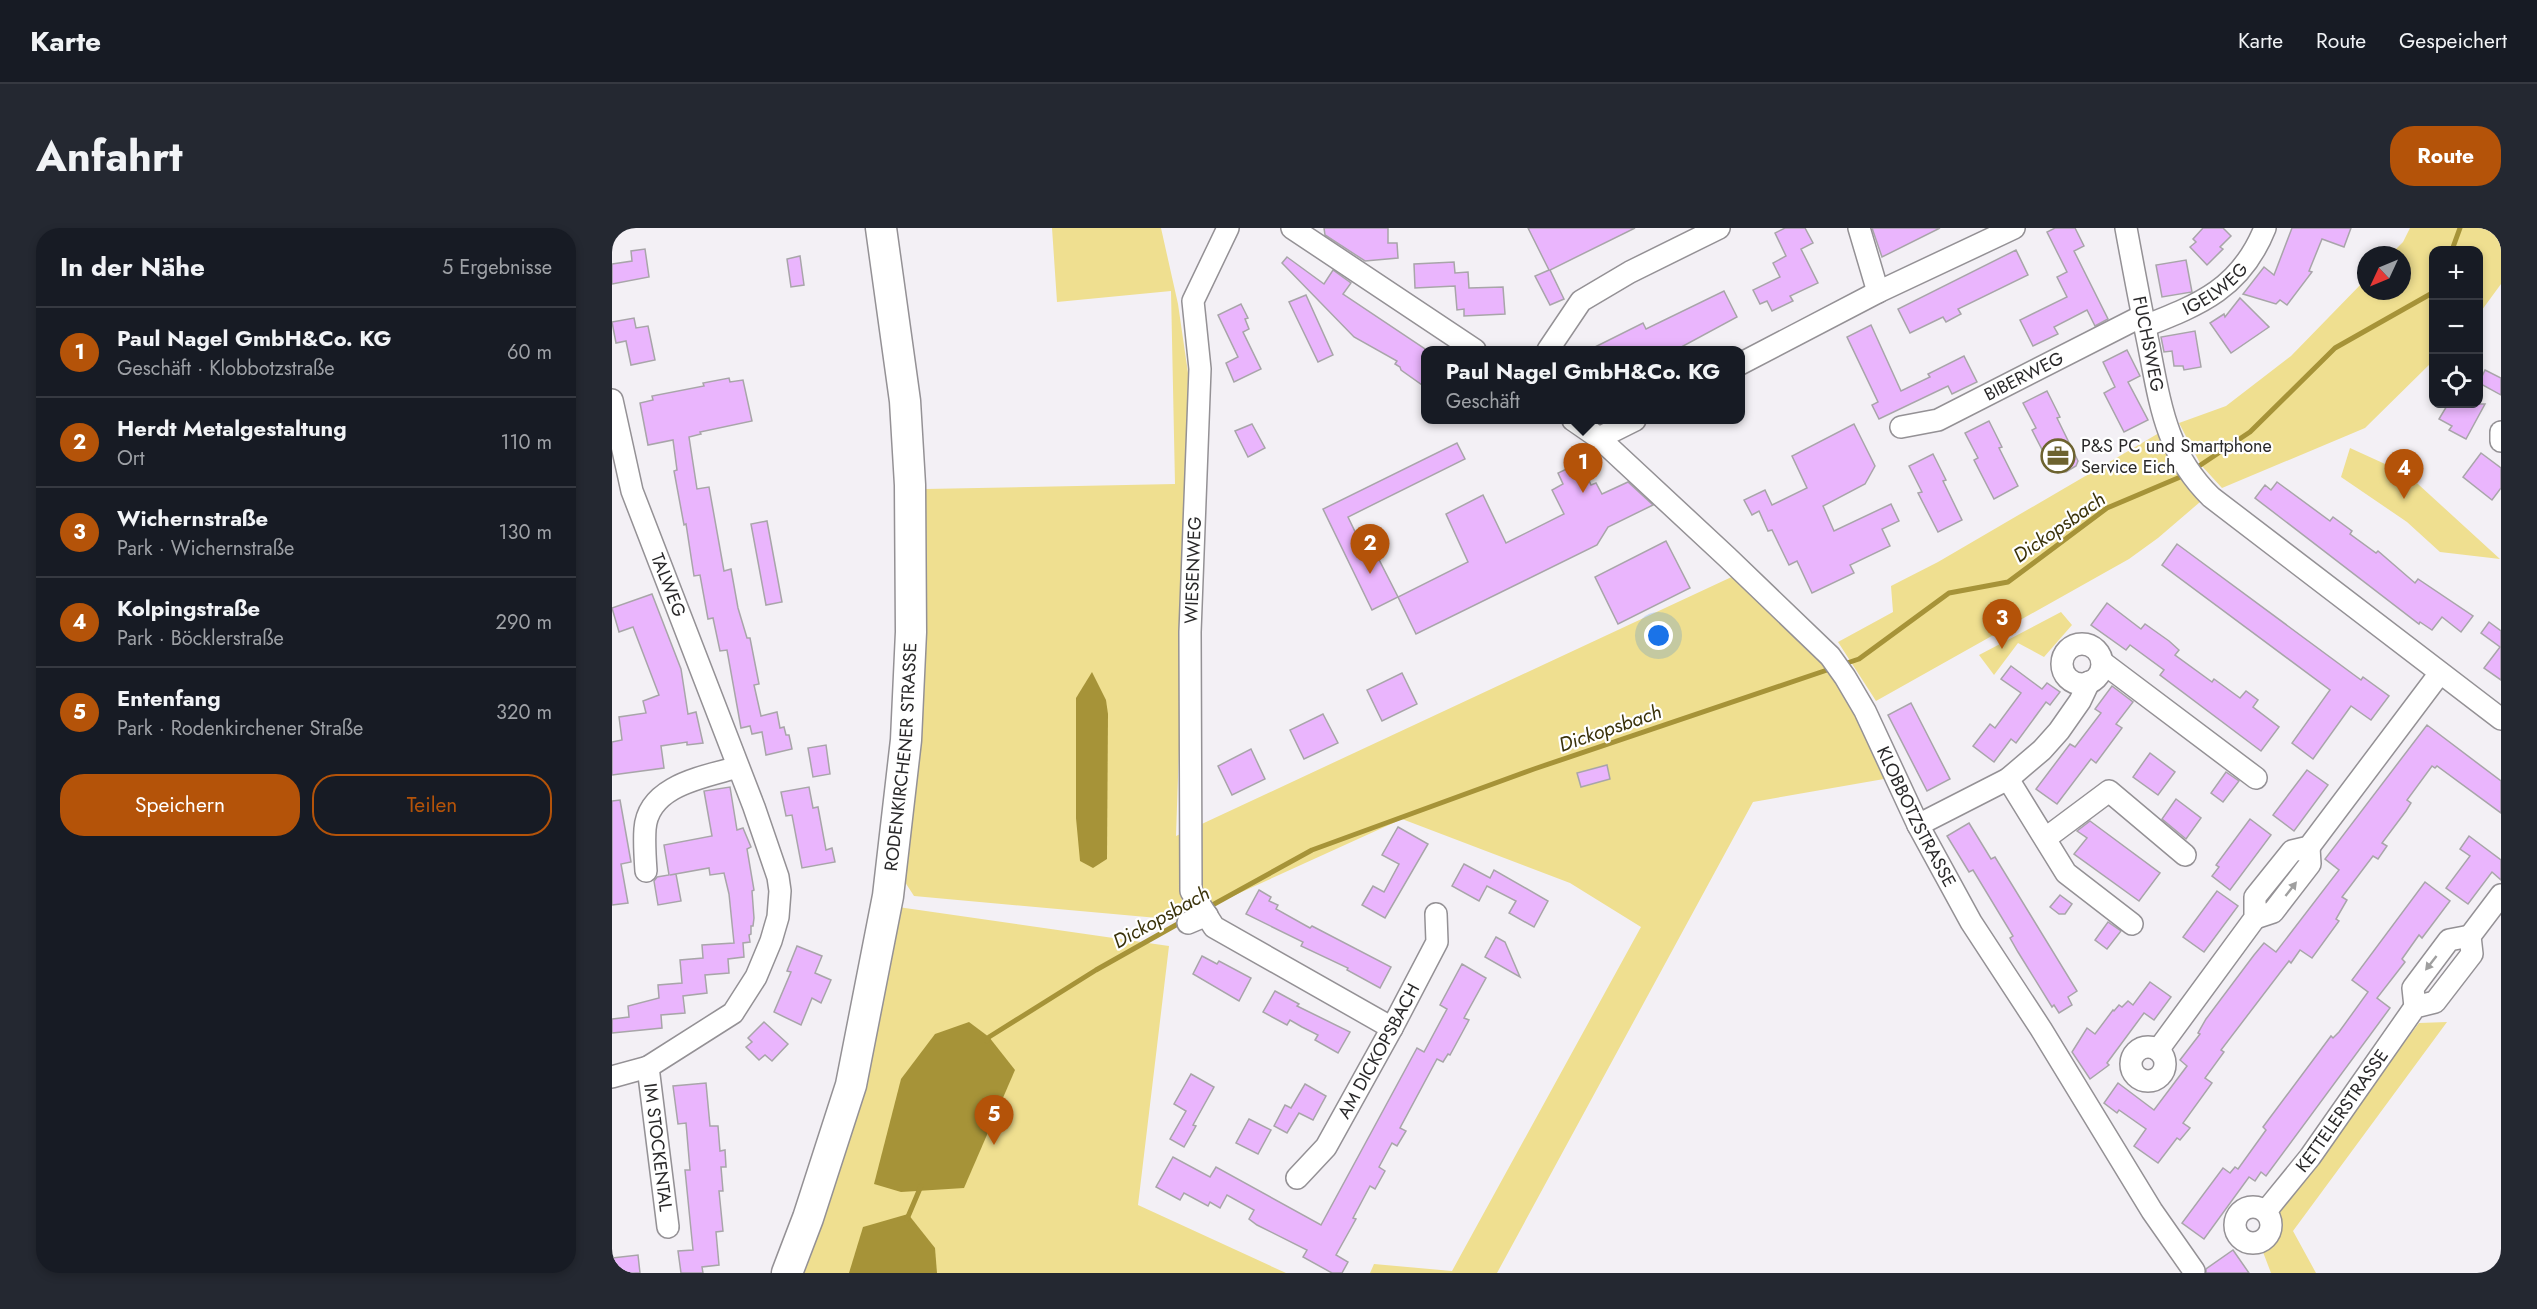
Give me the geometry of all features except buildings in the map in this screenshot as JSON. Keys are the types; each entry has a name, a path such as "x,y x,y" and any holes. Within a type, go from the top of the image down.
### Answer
{"main road":[{"name":"RODENKIRCHENER STRASSE","path":"786,1273 808,1218 851,1085 879,953 906,740 911,632 910,485 905,401 881,228"}],"street":[{"name":"WIESENWEG","path":"1228,228 1192,301 1200,369 1190,632 1191,891 1201,915 1214,927 1392,1028"},
{"path":"1292,228 1468,346"},
{"path":"1551,346 1581,301 1630,272 1719,228"},
{"path":"1859,228 1878,292"},
{"path":"1745,361 1878,292 2014,228"},
{"name":"FUCHSWEG","path":"2126,228 2165,423 2180,457 2195,482 2211,498 2501,719"},
{"name":"IGELWEG","path":"2143,321 2196,306 2218,291 2241,270 2255,251 2265,228"},
{"name":"BIBERWEG","path":"1901,427 1938,420 2143,321"},
{"name":"TALWEG","path":"612,400 632,491 778,877"},
{"name":"KLOBBOTZSTRASSE","path":"1579,424 1599,438 1830,656 1865,711 1918,825 1971,922 2041,1029 2152,1211 2194,1271"},
{"path":"1599,438 1627,424"},
{"path":"2501,432 2501,441"},
{"path":"2089,682 2077,683 2066,676 2062,664 2065,652 2075,645 2087,644 2097,651 2102,662 2256,778"},
{"path":"1918,825 2008,779 2042,750 2080,701 2089,682 2099,674 2102,662"},
{"path":"2158,1050 2254,918 2273,912 2310,864 2308,847 2440,673"},
{"path":"646,871 645,828 649,812 662,796 681,784 738,767"},
{"path":"2008,779 2066,873 2133,924"},
{"path":"2046,838 2109,791 2185,855"},
{"name":"IM STOCKENTAL","path":"612,1077 648,1067 733,1012 756,977 771,941 778,918 778,877"},
{"name":"KETTELERSTRASSE","path":"2266,1211 2310,1157 2415,1007 2435,1002 2472,954 2470,936 2501,895"},
{"name":"AM DICKOPSBACH","path":"1297,1178 1326,1147 1392,1028 1437,942 1436,914"},
{"name":"IM STOCKENTAL","path":"648,1067 668,1227"}],"shaded area":[{"path":"1052,228 1161,228 1178,304 1188,373 1176,836 1738,574 1819,655 1859,721 1884,779 1753,802 1497,1273 1370,1273 1374,1264 1452,1271 1641,927 1570,883 1402,819 1180,920 914,896 903,879 925,489 1175,484 1171,291 1057,302"},
{"path":"2410,228 2501,228 2501,284 2483,309 2483,246 2429,246 2429,365 2365,428 2222,488 2201,465 2179,423 2226,406 2291,356 2357,288 2357,300 2411,300 2411,246 2399,246"},
{"path":"2159,433 2181,477 2200,502 2129,559 1876,701 1838,642 1893,612 1891,586 1938,562"},
{"path":"2350,448 2407,474 2500,559 2440,552 2407,522 2341,477"},
{"path":"2061,612 2072,625 2044,657 2018,643 1994,675 1979,655"},
{"path":"1092,672 1106,700 1108,714 1107,859 1093,868 1080,861 1076,818 1076,698"},
{"path":"898,907 1169,946 1138,1205 1286,1273 798,1273"},
{"path":"969,1022 989,1037 1015,1070 964,1188 901,1192 874,1184 901,1079 935,1034"},
{"path":"2447,1022 2293,1231 2316,1273 2271,1273 2263,1252 2277,1238 2279,1208 2419,1023"},
{"path":"908,1214 935,1248 937,1273 849,1273 863,1227"}],"waterway":[{"name":"Dickopsbach","path":"2453,246 2460,228"},
{"name":"Dickopsbach","path":"2193,470 2250,432 2335,348 2429,295"},
{"name":"Dickopsbach","path":"1841,665 1859,659 1949,593 2008,582 2107,508 2185,475"},
{"name":"Dickopsbach","path":"1207,908 1312,850 1534,769 1833,668"},
{"name":"Dickopsbach","path":"987,1041 989,1037 1096,970 1183,921"},
{"name":"Dickopsbach","path":"907,1219 921,1186"}],"place":[{"name":"P&S PC und Smartphone Service Eich","path":"2058,456"},
{"name":"Paul Nagel GmbH&Co. KG","path":"1583,493"},
{"name":"Kolpingstraße","path":"2404,499"},
{"name":"Herdt Metalgestaltung","path":"1370,574"},
{"name":"Wichernstraße","path":"2002,649"},
{"name":"Entenfang","path":"994,1145"}]}
